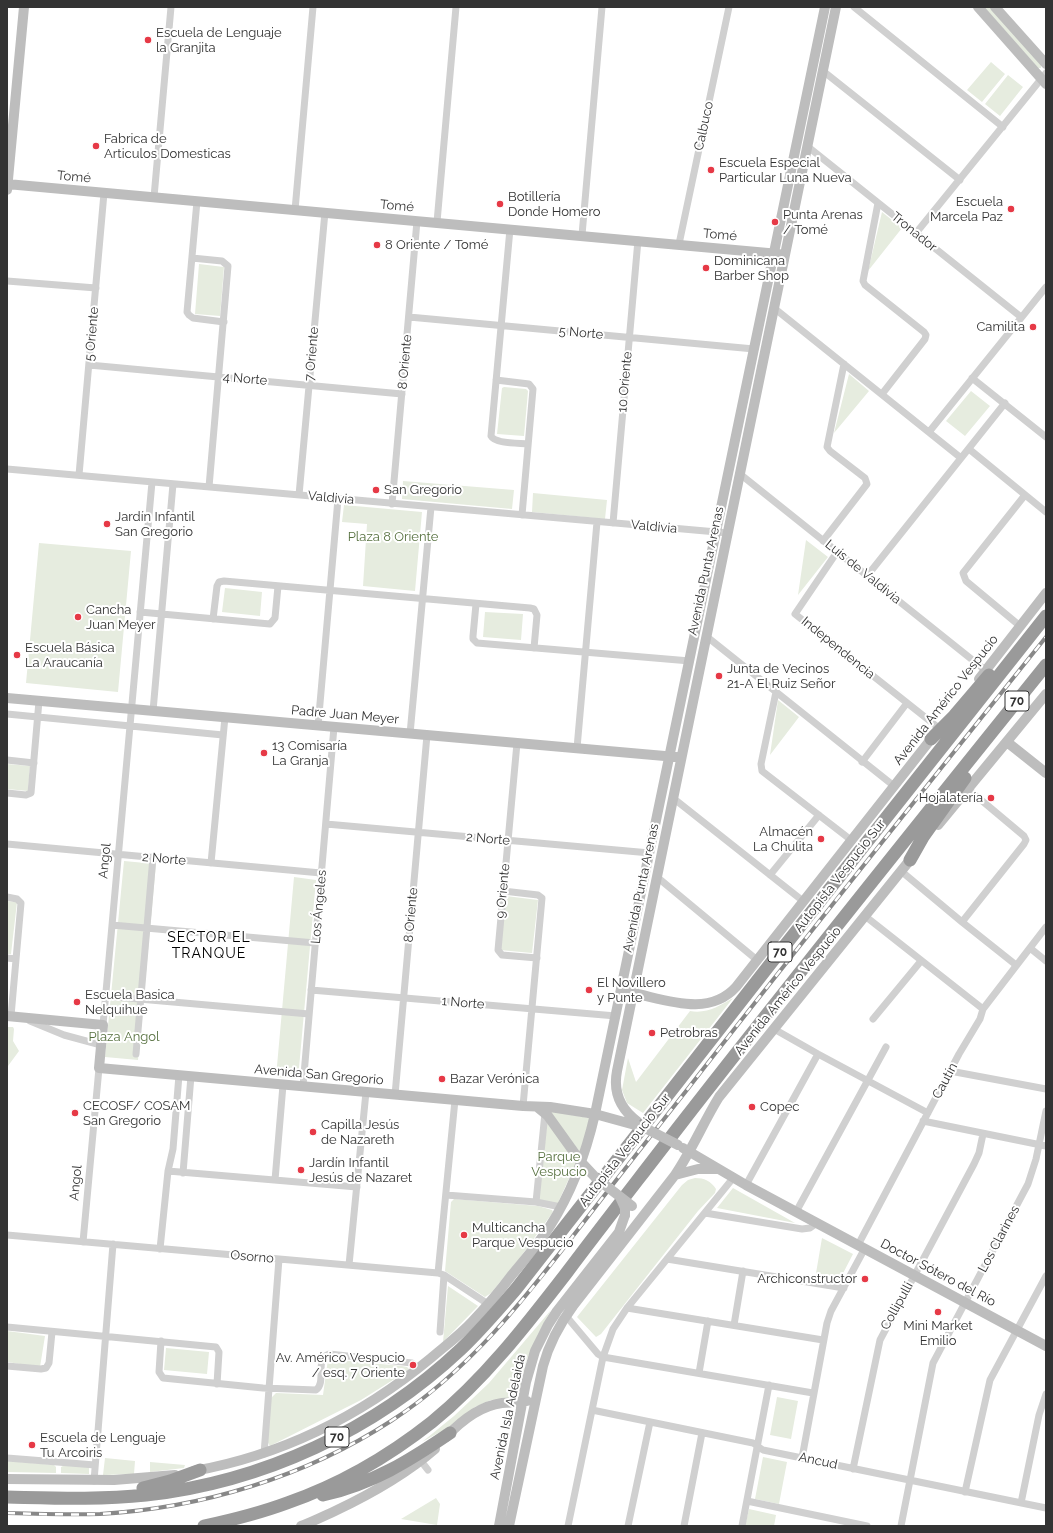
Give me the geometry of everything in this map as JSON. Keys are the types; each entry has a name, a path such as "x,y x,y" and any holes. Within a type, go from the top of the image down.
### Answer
{"highway":[{"path":"931,740 954,716 1046,606"},
{"name":"Autopista Vespucio Sur","path":"7,1497 64,1499 113,1498 167,1492 219,1482 257,1471 300,1454 347,1432 383,1410 426,1380 482,1328 516,1289 766,969 1046,616"},
{"name":"70","path":"204,1526 250,1515 288,1503 337,1482 399,1446 447,1409 494,1363 554,1289 747,1039 1046,665"},
{"path":"910,860 923,837 971,769 987,738"},
{"path":"288,1503 339,1491 388,1472 416,1457 450,1433"},
{"path":"113,1498 170,1481 200,1470"}],"main road":[{"path":"7,186 24,7"},
{"name":"Avenida Punta Arenas","path":"595,1114 825,7"},
{"name":"Avenida Punta Arenas","path":"647,1129 636,1123 623,1107 617,1095 615,1081 836,7"},
{"path":"978,7 1044,79"},
{"path":"995,7 1046,64"},
{"name":"Tomé","path":"7,186 154,197 785,254"},
{"name":"Avenida Américo Vespucio","path":"633,993 690,1004 710,1003 723,998 732,991 1046,593"},
{"name":"Avenida Américo Vespucio","path":"566,1316 675,1175 719,1097 1046,694"},
{"name":"Padre Juan Meyer","path":"7,698 681,757"},
{"path":"1007,742 1046,773"},
{"path":"619,1000 625,994 633,993"},
{"path":"9,1016 103,1025"},
{"name":"Angol","path":"99,1068 103,1025"},
{"name":"Avenida San Gregorio","path":"99,1068 523,1106 541,1110 550,1107 595,1114"},
{"path":"541,1110 581,1162 596,1178 632,1206 642,1208 650,1207"},
{"path":"7,1478 94,1480 152,1478 200,1470 264,1454 331,1425 383,1395 457,1337 488,1304 538,1242 561,1207 581,1162 595,1114 636,1123"},
{"name":"Doctor Sótero del Río","path":"647,1129 796,1212 1046,1346"},
{"path":"675,1175 698,1169 722,1170"},
{"name":"Avenida Isla Adelaida","path":"499,1526 531,1362 548,1325 619,1232 625,1215 625,1208 620,1198"},
{"path":"509,1526 536,1394 551,1344 566,1316"},
{"path":"303,1526 385,1486 421,1461 450,1433 473,1414 482,1409 500,1404 530,1400 536,1394"}],"street":[{"path":"154,197 171,7"},
{"path":"295,210 313,7"},
{"path":"437,222 456,7"},
{"path":"582,235 602,7"},
{"name":"Calbuco","path":"679,244 729,7"},
{"path":"854,7 1003,127"},
{"path":"823,71 960,180"},
{"path":"916,234 1044,79"},
{"name":"Tronador","path":"807,146 1021,317"},
{"name":"5 Oriente","path":"79,475 104,193"},
{"path":"197,201 187,307 188,314 195,318 224,322"},
{"path":"878,203 862,277 865,285 926,335 925,339 882,394"},
{"name":"7 Oriente","path":"300,496 325,212"},
{"name":"8 Oriente","path":"392,504 417,221"},
{"path":"510,229 491,433 492,439 497,441 528,444"},
{"name":"10 Oriente","path":"613,523 638,240"},
{"path":"192,258 222,261 228,266 209,487"},
{"path":"7,280 96,288"},
{"path":"929,432 1046,286"},
{"path":"774,308 961,458"},
{"name":"5 Norte","path":"408,317 754,349"},
{"path":"823,541 867,484 865,478 830,451 827,444 844,364"},
{"name":"4 Norte","path":"89,365 402,394"},
{"path":"972,378 1046,437"},
{"path":"496,380 527,383 532,387 522,515"},
{"path":"867,576 1005,404"},
{"path":"969,449 1046,512"},
{"name":"Valdivia","path":"7,469 728,533"},
{"name":"Luis de Valdivia","path":"740,474 985,670"},
{"name":"Angol","path":"103,1025 152,482"},
{"path":"153,711 173,484"},
{"path":"1020,626 966,581 963,576 964,571 1025,495"},
{"path":"318,726 338,499"},
{"path":"410,734 431,507"},
{"path":"577,748 597,522"},
{"name":"Independencia","path":"836,552 795,614 940,729"},
{"path":"213,619 216,588 219,582 224,581 534,609 537,615 534,648"},
{"path":"140,612 270,624 275,618 278,586"},
{"path":"476,604 473,636 475,641 480,643 690,661"},
{"path":"706,636 894,786"},
{"path":"776,692 761,769 764,773 851,840"},
{"path":"7,793 29,794 34,763 39,701"},
{"path":"862,762 907,703"},
{"path":"7,714 223,735"},
{"path":"211,863 225,717"},
{"name":"Los Ángeles","path":"302,1086 334,727"},
{"name":"8 Oriente","path":"395,1095 427,735"},
{"name":"9 Oriente","path":"516,743 499,952 504,956 537,958"},
{"path":"7,760 34,763"},
{"path":"962,922 1026,840 1024,836 968,789"},
{"path":"673,798 803,901"},
{"path":"770,875 819,816"},
{"name":"2 Norte","path":"326,824 650,853"},
{"name":"2 Norte","path":"7,844 322,873"},
{"path":"136,1054 153,858"},
{"path":"901,871 1016,965"},
{"path":"657,877 757,960"},
{"path":"503,891 538,895 541,897 542,901 523,1106"},
{"path":"7,897 17,899 21,903 9,1016"},
{"path":"865,916 983,1009"},
{"path":"112,925 315,943"},
{"name":"Cautín","path":"802,1458 828,1317 844,1288 861,1247 923,1121 980,1020 983,1009 1046,927"},
{"path":"1030,948 1046,961"},
{"path":"7,958 16,959"},
{"path":"873,1019 922,961"},
{"name":"1 Norte","path":"311,990 616,1016"},
{"path":"105,996 309,1014"},
{"path":"23,1017 64,1035 101,1045"},
{"path":"64,1035 65,1021"},
{"path":"774,1029 928,1113"},
{"path":"796,1212 886,1047"},
{"path":"746,1184 818,1054"},
{"name":"Angol","path":"83,1242 99,1068"},
{"path":"950,1071 1046,1089"},
{"path":"160,1249 168,1171 173,1149 179,1075"},
{"path":"183,1172 191,1076"},
{"path":"275,1180 283,1084"},
{"path":"349,1265 366,1092"},
{"path":"440,1332 441,1274 446,1195 455,1100"},
{"path":"536,1202 541,1110"},
{"name":"Los Clarines","path":"901,1526 934,1363 1028,1184 1036,1159 1043,1146 1046,1111"},
{"path":"923,1121 1043,1146"},
{"name":"Collipulli","path":"853,1469 878,1345 974,1164 979,1153 983,1134"},
{"path":"168,1171 357,1187"},
{"path":"568,1526 603,1357 613,1329 627,1308 734,1177"},
{"path":"446,1195 536,1202 561,1207"},
{"path":"705,1213 802,1229 810,1228 817,1223"},
{"name":"Osorno","path":"7,1235 441,1274 488,1304"},
{"path":"94,1480 113,1244"},
{"path":"264,1454 279,1259"},
{"path":"667,1259 844,1288"},
{"path":"734,1325 743,1272"},
{"path":"965,1492 988,1386 995,1369 1046,1276"},
{"path":"627,1308 823,1340"},
{"path":"566,1316 598,1354 603,1357 813,1393"},
{"path":"699,1373 708,1321"},
{"path":"7,1327 213,1346 217,1348 219,1352 216,1384"},
{"path":"7,1366 41,1369 46,1368 49,1363 52,1332"},
{"path":"161,1341 159,1372 163,1378 216,1384 313,1390 318,1388 320,1384 322,1360 324,1356 329,1354 412,1363"},
{"path":"742,1526 769,1385"},
{"path":"1021,1503 1039,1415 1046,1394"},
{"name":"Ancud","path":"592,1410 753,1443 764,1450 1046,1508"},
{"path":"628,1526 650,1422"},
{"path":"684,1526 702,1433"},
{"path":"7,1458 95,1465"},
{"path":"421,1461 428,1470"},
{"path":"747,1501 867,1526"}],"green space":[{"path":"984,7 990,7 1041,65 1041,68 1038,68"},
{"path":"991,62 1005,74 982,102 967,90"},
{"path":"1008,75 1023,87 1000,116 985,104"},
{"path":"882,212 902,228 868,271"},
{"path":"199,264 224,267 220,316 195,314"},
{"path":"849,374 869,391 834,433"},
{"path":"502,388 526,389 528,391 524,436 497,434"},
{"path":"971,391 990,406 965,436 946,421"},
{"path":"403,481 514,490 512,509 402,499"},
{"path":"533,493 607,500 605,519 532,512"},
{"name":"Plaza 8 Oriente","path":"344,505 422,512 415,591 363,586 367,524 342,522"},
{"path":"806,540 828,557 798,595"},
{"name":"Cancha Juan Meyer","path":"39,543 131,551 118,692 26,683"},
{"path":"225,588 262,592 260,616 222,612"},
{"path":"485,612 523,614 521,640 483,637"},
{"path":"778,700 799,717 770,755"},
{"path":"7,764 30,766 28,791 7,789"},
{"name":"Plaza Angol","path":"124,861 156,864 138,1060 105,1057"},
{"path":"294,877 316,880 298,1079 276,1077"},
{"path":"506,896 538,900 532,953 500,950"},
{"path":"7,901 17,902 11,954 7,954"},
{"path":"733,998 643,1113 627,1103 622,1090 628,1058 636,1082 690,1011 696,1012 707,1010"},
{"path":"7,1027 13,1027 14,1029 13,1041 19,1051 8,1066"},
{"name":"Parque Vespucio","path":"549,1111 589,1118 590,1120 580,1152"},
{"name":"Parque Vespucio","path":"547,1123 574,1157 576,1163 557,1205 539,1201"},
{"path":"695,1178 704,1179 710,1182 716,1189 715,1193 698,1211 601,1334 596,1337 577,1317 682,1185 688,1180"},
{"path":"733,1188 795,1223 717,1208"},
{"name":"Parque Vespucio","path":"454,1199 538,1206 552,1210 553,1212 519,1259 491,1293 485,1297 445,1271 451,1202"},
{"path":"822,1238 853,1254 838,1283 815,1279"},
{"path":"448,1286 478,1306 443,1342"},
{"path":"551,1310 527,1359 518,1398 491,1400 475,1407 460,1421 422,1442 454,1416 489,1383"},
{"path":"7,1331 45,1336 40,1367 7,1362"},
{"path":"166,1348 209,1352 207,1374 164,1370"},
{"path":"328,1359 402,1366 409,1369 361,1400 270,1446 267,1441 270,1399 276,1393 323,1395"},
{"path":"777,1397 798,1401 791,1439 770,1435"},
{"path":"763,1457 787,1462 779,1504 755,1499"},
{"path":"105,1458 135,1461 134,1474 103,1475"},
{"path":"8,1461 54,1465 56,1467 56,1473 7,1472"},
{"path":"150,1462 185,1465 184,1468 150,1472"},
{"path":"65,1465 89,1467 89,1474 61,1473 61,1467"},
{"path":"436,1498 440,1504 437,1525 401,1519"},
{"path":"749,1509 776,1515 774,1526 745,1526"}],"railway":[{"path":"7,1513 100,1514 138,1511 214,1497 252,1486 324,1458 358,1441 391,1421 446,1380 494,1333 538,1281 778,973 1046,637"}],"place":[{"name":"Escuela de Lenguaje la Granjita","path":"148,40"},
{"name":"Fabrica de Articulos Domesticas","path":"96,146"},
{"name":"Escuela Especial Particular Luna Nueva","path":"711,170"},
{"name":"Botillería Donde Homero","path":"500,204"},
{"name":"Escuela Marcela Paz","path":"1011,209"},
{"name":"Punta Arenas / Tomé","path":"775,222"},
{"name":"8 Oriente / Tomé","path":"377,245"},
{"name":"Dominicana Barber Shop","path":"706,268"},
{"name":"Camilita","path":"1033,327"},
{"name":"San Gregorio","path":"376,490"},
{"name":"Jardín Infantil San Gregorio","path":"107,524"},
{"name":"Cancha Juan Meyer","path":"78,617"},
{"name":"Escuela Básica La Araucanía","path":"17,655"},
{"name":"Junta de Vecinos 21-A El Ruiz Señor","path":"719,676"},
{"name":"13 Comisaría La Granja","path":"264,753"},
{"name":"Hojalatería","path":"991,798"},
{"name":"Almacén La Chulita","path":"821,839"},
{"name":"El Novillero y Punte","path":"589,990"},
{"name":"Escuela Basica Nelquihue","path":"77,1002"},
{"name":"Petrobras","path":"652,1033"},
{"name":"Bazar Verónica","path":"442,1079"},
{"name":"Copec","path":"752,1107"},
{"name":"CECOSF/ COSAM San Gregorio","path":"75,1113"},
{"name":"Capilla Jesús de Nazareth","path":"313,1132"},
{"name":"Jardín Infantil Jesús de Nazaret","path":"301,1170"},
{"name":"Multicancha Parque Vespucio","path":"464,1235"},
{"name":"Archiconstructor","path":"865,1279"},
{"name":"Mini Market Emilio","path":"938,1312"},
{"name":"Av. Américo Vespucio / esq. 7 Oriente","path":"413,1365"},
{"name":"Escuela de Lenguaje Tu Arcoiris","path":"32,1445"}],"district":[{"name":"SECTOR EL TRANQUE","path":"209,946"}]}
